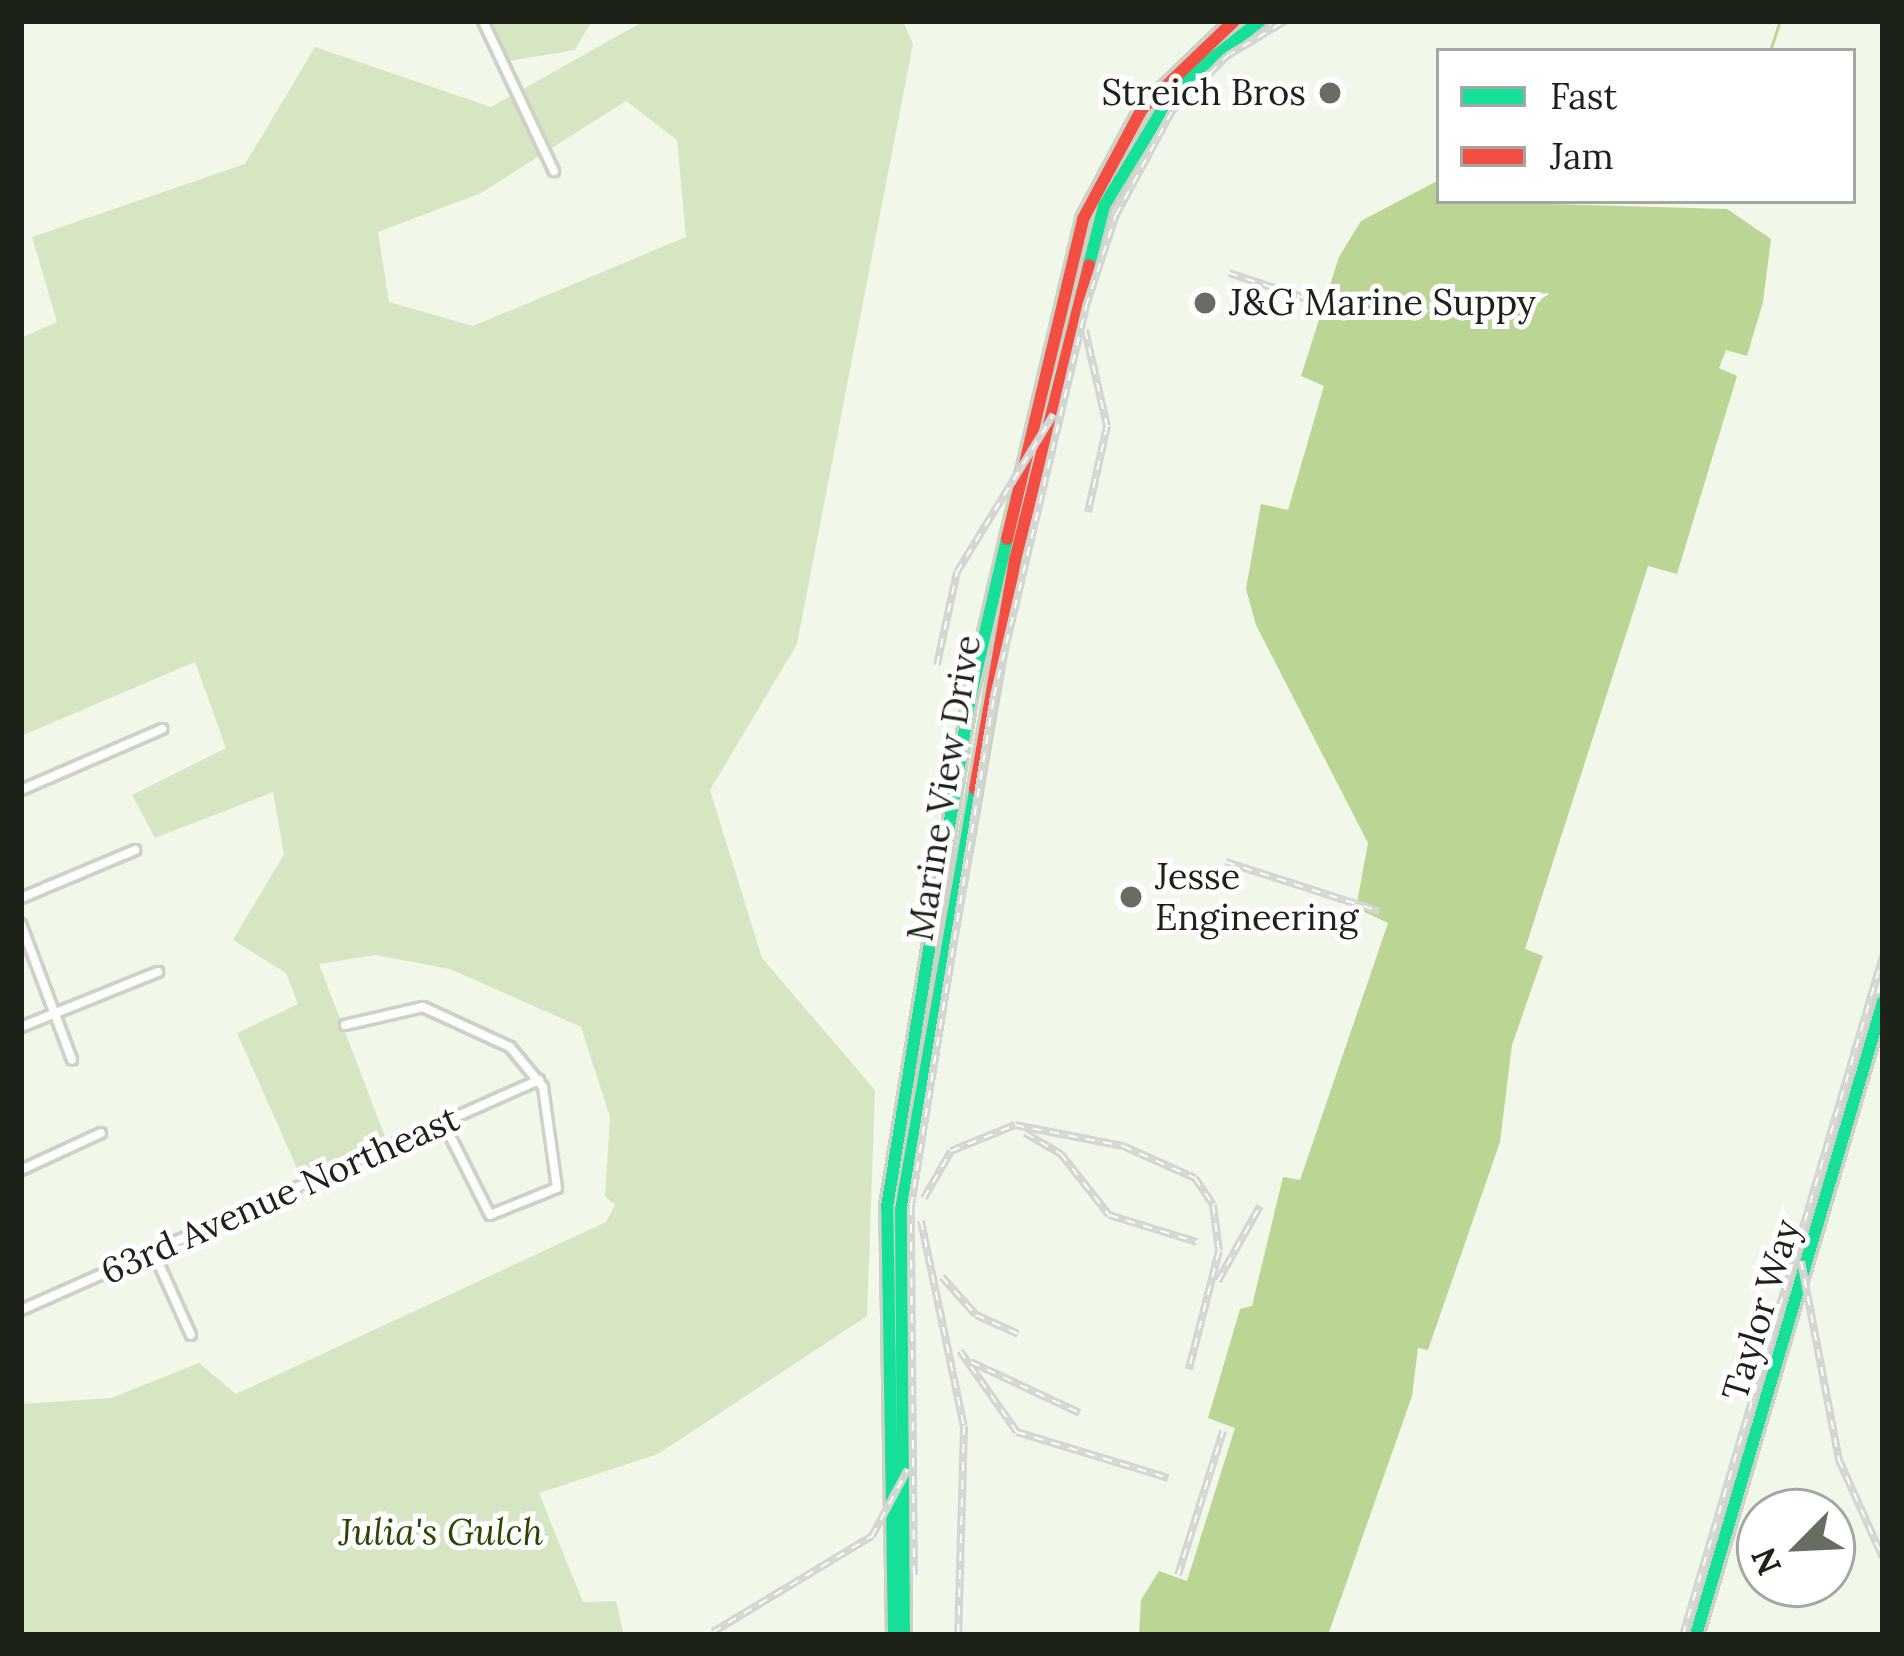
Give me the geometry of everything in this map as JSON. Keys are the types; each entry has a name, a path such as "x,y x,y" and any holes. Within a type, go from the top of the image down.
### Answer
{"main road":[{"name":"Marine View Drive","path":"894,1635 887,1207 970,698 1090,200 1155,92 1234,21"},
{"name":"Marine View Drive","path":"904,1635 901,1210 1015,560 1104,206 1176,87 1260,21"},
{"name":"Taylor Way","path":"1696,1635 1883,1002"}],"street":[{"path":"483,21 554,171"},
{"path":"21,790 161,729"},
{"path":"21,898 135,850"},
{"path":"21,924 72,1060"},
{"path":"21,1027 50,1009 158,972"},
{"path":"345,1025 398,1007 434,1010 510,1047 539,1080 558,1185 490,1215 443,1122"},
{"name":"63rd Avenue Northeast","path":"21,1310 539,1080"},
{"path":"21,1170 101,1133"},
{"path":"153,1251 191,1335"}],"green space":[{"path":"491,21 592,21 575,50 509,61"},
{"name":"Julia's Gulch","path":"644,21 903,21 913,44 797,644 710,790 762,958 875,1090 867,1316 658,1454 539,1493 583,1602 616,1601 624,1635 21,1635 21,1404 111,1398 199,1363 236,1394 606,1222 615,1205 605,1196 610,1117 581,1027 450,969 375,955 319,964 389,1147 304,1184 237,1033 298,1004 286,973 233,940 284,854 273,792 155,838 132,795 226,748 195,662 21,736 21,338 57,322 32,237 245,164 315,47 491,107","holes":["626,101 677,140 686,237 473,326 389,302 378,232 481,193"]}],"shaded area":[{"path":"1436,182 1436,204 1727,209 1771,239 1763,302 1747,356 1726,350 1719,368 1737,376 1677,574 1648,566 1525,949 1543,956 1512,1045 1500,1142 1428,1350 1418,1348 1412,1396 1328,1635 1139,1635 1141,1600 1159,1571 1187,1581 1235,1428 1208,1418 1240,1309 1252,1306 1283,1177 1300,1180 1388,923 1356,908 1368,843 1256,625 1246,589 1261,504 1288,510 1324,386 1301,376 1339,257 1361,221"}],"waterway":[{"path":"1771,48 1780,21"}],"railway":[{"path":"914,1575 911,1206 994,696 1086,306 1116,215 1172,111 1227,56 1285,21"},
{"path":"1229,273 1335,308"},
{"path":"1085,330 1107,426 1088,512"},
{"path":"937,665 957,572 1054,414"},
{"path":"1226,862 1379,911"},
{"path":"1683,1635 1883,956"},
{"path":"924,1198 951,1151 1015,1125 1123,1146 1195,1178 1213,1205 1219,1251 1189,1369"},
{"path":"1025,1133 1061,1154 1109,1215 1197,1242"},
{"path":"1218,1281 1260,1206"},
{"path":"921,1221 964,1426 958,1635"},
{"path":"1801,1261 1839,1460 1883,1558"},
{"path":"942,1277 976,1315 1018,1334"},
{"path":"960,1351 1017,1432 1168,1478"},
{"path":"971,1362 1080,1413"},
{"path":"1178,1575 1223,1431"},
{"path":"713,1632 872,1536 908,1469"}],"traffic: fast":[{"path":"1089,265 1104,206 1176,87 1260,21"},
{"path":"894,1635 887,1207 970,698 1007,539"},
{"path":"904,1635 901,1210 975,789"},
{"path":"1696,1635 1883,1002"}],"traffic: jam":[{"path":"1007,539 1083,219 1142,109 1234,21"},
{"path":"975,789 1015,560 1089,265"}],"place":[{"name":"Streich Bros","path":"1330,93"},
{"name":"J&G Marine Suppy","path":"1205,303"},
{"name":"Jesse Engineering","path":"1131,897"}]}
